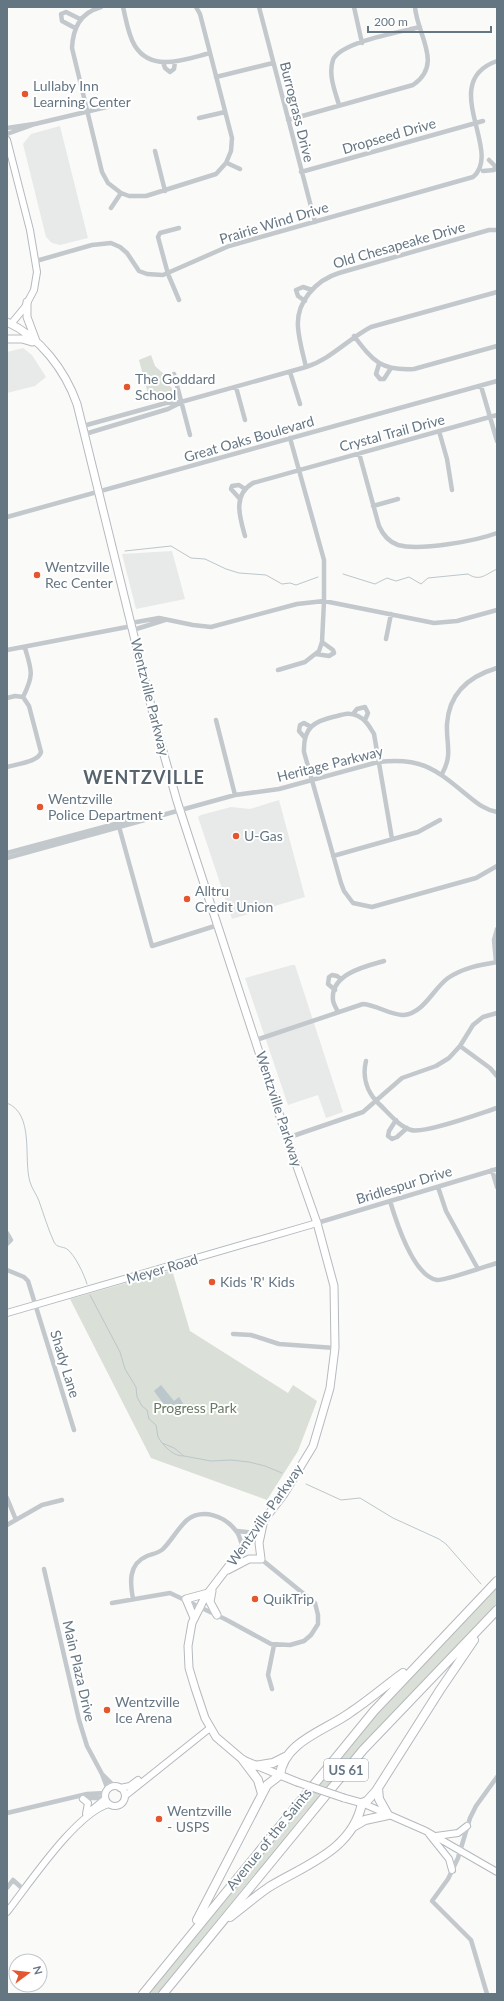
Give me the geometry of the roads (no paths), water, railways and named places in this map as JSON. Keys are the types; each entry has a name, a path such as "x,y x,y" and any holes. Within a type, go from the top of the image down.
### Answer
{"highway":[{"name":"Avenue of the Saints","path":"143,1994 359,1728 420,1661 497,1581"},
{"name":"Avenue of the Saints","path":"163,1994 363,1750 497,1610"},
{"path":"216,1929 270,1886 321,1858 346,1836 360,1814 362,1803 372,1797 440,1690 487,1621"},
{"path":"185,1942 212,1895 262,1794 271,1780 280,1775 281,1766 288,1756 311,1736 349,1714 420,1661"},
{"path":"254,1766 273,1763 288,1756"},
{"path":"242,1760 258,1780 262,1794"},
{"path":"352,1828 365,1820 388,1815 379,1799 378,1788"}],"main road":[{"path":"7,140 30,230 36,260 37,280 27,302 8,325"},
{"path":"27,302 28,320 37,343"},
{"name":"Wentzville Parkway","path":"8,325 37,343 52,359 68,382 77,404 161,743 180,809 287,1138 317,1222 334,1286 335,1348 330,1388 313,1446 284,1494 200,1606 189,1634 189,1668 201,1707 210,1728 227,1748 242,1760 296,1782 362,1803"},
{"path":"7,339 22,339 37,343"},
{"name":"Meyer Road","path":"7,1313 317,1222"},
{"path":"225,1572 249,1559 261,1559 258,1543 264,1520"},
{"path":"194,1618 186,1599 210,1591 210,1602 217,1615"},
{"path":"85,1817 109,1804 118,1806 124,1800 125,1796 168,1760 210,1728"},
{"path":"7,1912 62,1842 106,1795 117,1787 135,1782 168,1760"},
{"path":"117,1787 125,1796"},
{"path":"106,1795 109,1804"},
{"path":"83,1799 88,1803 85,1817"},
{"path":"362,1803 436,1836 497,1872"},
{"path":"436,1836 458,1833 467,1826"},
{"path":"426,1831 449,1858 452,1870"}],"street":[{"path":"101,7 94,9 80,19 75,28 72,48 102,172 108,183 121,193 138,197 165,191 216,174 227,163 231,151 232,138 200,14 196,7"},
{"path":"123,7 135,46 141,53 154,61 175,62 210,53"},
{"name":"Burrograss Drive","path":"259,7 315,222"},
{"path":"354,7 362,43"},
{"path":"288,120 413,85 418,81 425,72 428,54 416,7"},
{"path":"75,28 62,21 61,14 66,12 80,19"},
{"path":"339,105 332,78 334,59 338,53 345,48 420,27"},
{"path":"162,62 165,68 170,72 174,69 175,62"},
{"path":"479,108 475,95 475,82 484,68 497,62"},
{"path":"216,77 273,63"},
{"path":"7,134 35,124 114,105 124,105"},
{"path":"199,118 225,112"},
{"path":"481,114 485,128"},
{"name":"Dropseed Drive","path":"301,172 483,121"},
{"path":"7,128 26,124 35,124"},
{"path":"155,151 165,191"},
{"name":"Prairie Wind Drive","path":"36,260 92,245 111,244 120,247 139,271 156,276 168,274 229,246 473,177 483,171 494,170 495,166 490,158 483,171"},
{"path":"227,163 240,169"},
{"path":"111,208 121,193"},
{"path":"179,228 158,234 168,274 179,300"},
{"name":"Old Chesapeake Drive","path":"306,367 298,326 300,310 312,290 321,281 339,273 489,230 497,230"},
{"name":"Old Chesapeake Drive","path":"305,300 298,296 296,290 303,287 312,290"},
{"path":"85,434 168,409 182,402 319,363 354,336 371,327 497,292"},
{"path":"354,336 370,357 379,364 391,368 414,369 497,346"},
{"path":"379,364 376,374 380,379 384,379 391,368"},
{"path":"290,372 300,404"},
{"path":"174,374 190,435"},
{"name":"Great Oaks Boulevard","path":"7,517 99,493 290,438 497,381"},
{"path":"481,386 497,441"},
{"path":"236,387 246,420"},
{"path":"83,426 166,403 182,402"},
{"name":"Crystal Trail Drive","path":"240,499 231,489 232,486 239,485 245,489 257,481 497,415"},
{"path":"120,416 122,423"},
{"path":"439,431 447,459 452,490"},
{"path":"278,670 305,662 316,654 322,642 324,560 290,438"},
{"path":"359,453 373,506 384,535 398,545 410,546 451,544 474,540 497,533"},
{"path":"244,536 239,510 240,499 245,489"},
{"path":"373,506 398,499"},
{"path":"7,650 25,648 132,626 153,618 193,625 211,626 297,604 324,601 417,620 442,622 465,619 497,610"},
{"path":"386,639 391,614"},
{"path":"316,654 329,656 334,653 333,650 322,642"},
{"path":"22,697 30,682 31,669 25,648"},
{"path":"442,774 449,757 447,724 449,712 454,700 469,681 481,674 497,668"},
{"path":"7,698 15,696 22,697 28,706 41,755 34,759 7,767"},
{"path":"353,714 357,709 365,707 368,713 365,720"},
{"path":"392,839 374,734 365,720 353,714 347,713 321,719 311,727 305,738 304,752 344,891 353,903 366,907 372,907 476,878 497,866"},
{"path":"216,720 235,795"},
{"path":"305,738 299,731 300,725 304,723 311,727"},
{"name":"Heritage Parkway","path":"119,825 152,814 161,814 235,795 279,789 378,762 409,761 434,769 481,806 497,812"},
{"path":"334,856 418,832 440,820"},
{"path":"119,825 152,946 218,925"},
{"path":"7,853 119,825"},
{"path":"7,858 119,825"},
{"path":"256,1040 363,1004 374,1005 396,1014 411,1013 418,1010 442,983 457,972 476,965 497,962 494,940 497,929"},
{"path":"338,1012 333,1000 335,990 341,979 354,970 384,961"},
{"path":"335,990 328,984 328,977 332,975 341,979"},
{"path":"287,1138 363,1112 377,1101 389,1087 402,1078 436,1066 449,1058 460,1046 473,1025 483,1017 497,1013"},
{"path":"460,1046 490,1068 497,1076"},
{"path":"366,1062 363,1072 370,1092 396,1120 407,1128 413,1130 426,1129 497,1108"},
{"path":"396,1120 389,1131 388,1136 392,1138 397,1137 407,1128"},
{"path":"494,1170 497,1187"},
{"name":"Bridlespur Drive","path":"317,1222 494,1170"},
{"path":"438,1186 446,1211 478,1269"},
{"path":"390,1201 400,1235 425,1275 438,1280 497,1263"},
{"path":"7,1233 10,1240 7,1244"},
{"name":"Shady Lane","path":"7,1270 24,1277 28,1281 74,1430"},
{"path":"233,1334 251,1335 279,1344 335,1348"},
{"path":"7,1498 16,1520"},
{"path":"7,1525 42,1505 62,1500"},
{"path":"133,1599 130,1579 135,1565 146,1557 161,1551 189,1519 199,1515 210,1514 219,1518 237,1531 255,1533"},
{"path":"237,1531 243,1548"},
{"path":"112,1603 170,1593 200,1606 274,1645 295,1644 304,1641 315,1630 318,1616 315,1603 261,1559"},
{"name":"Main Plaza Drive","path":"44,1568 78,1720 87,1746 102,1774 106,1795"},
{"path":"272,1689 268,1675 274,1645"},
{"name":"Main Plaza Drive","path":"102,1774 117,1787"},
{"path":"487,1994 471,1940 432,1901 452,1870 467,1826 476,1806 497,1777"},
{"path":"7,1813 87,1794 106,1795"},
{"path":"75,1798 83,1799 106,1795"},
{"path":"7,1888 13,1880 24,1890"}],"waterway":[{"path":"125,551 171,546 191,558 205,559 226,569 239,573 266,575 282,584 290,583 296,585 318,577"},
{"path":"343,574 375,584 387,578 396,581 409,577 421,584 428,578 468,574 480,577 497,569"},
{"path":"7,1103 16,1109 25,1127 30,1182 54,1242 58,1246 67,1249 70,1252 76,1260 87,1284"},
{"path":"90,1295 120,1352 125,1369 136,1387 137,1397 142,1406 147,1410 149,1419 156,1425 158,1437 162,1443 174,1448 184,1456 211,1461 231,1460 249,1462 265,1466 282,1473"},
{"path":"163,1444 172,1452 183,1456"},
{"path":"306,1484 341,1500 360,1498 393,1518 439,1539 446,1544 481,1584"}],"place":[{"name":"Lullaby Inn Learning Center","path":"25,94"},
{"name":"The Goddard School","path":"127,387"},
{"name":"Wentzville Rec Center","path":"37,575"},
{"name":"Wentzville Police Department","path":"40,807"},
{"name":"U-Gas","path":"236,836"},
{"name":"Alltru Credit Union","path":"187,899"},
{"name":"Kids 'R' Kids","path":"212,1282"},
{"name":"QuikTrip","path":"255,1599"},
{"name":"Wentzville Ice Arena","path":"107,1710"},
{"name":"Wentzville - USPS","path":"159,1819"}],"district":[{"name":"WENTZVILLE","path":"144,778"}],"park label":[{"name":"Progress Park","path":"195,1408"}]}
